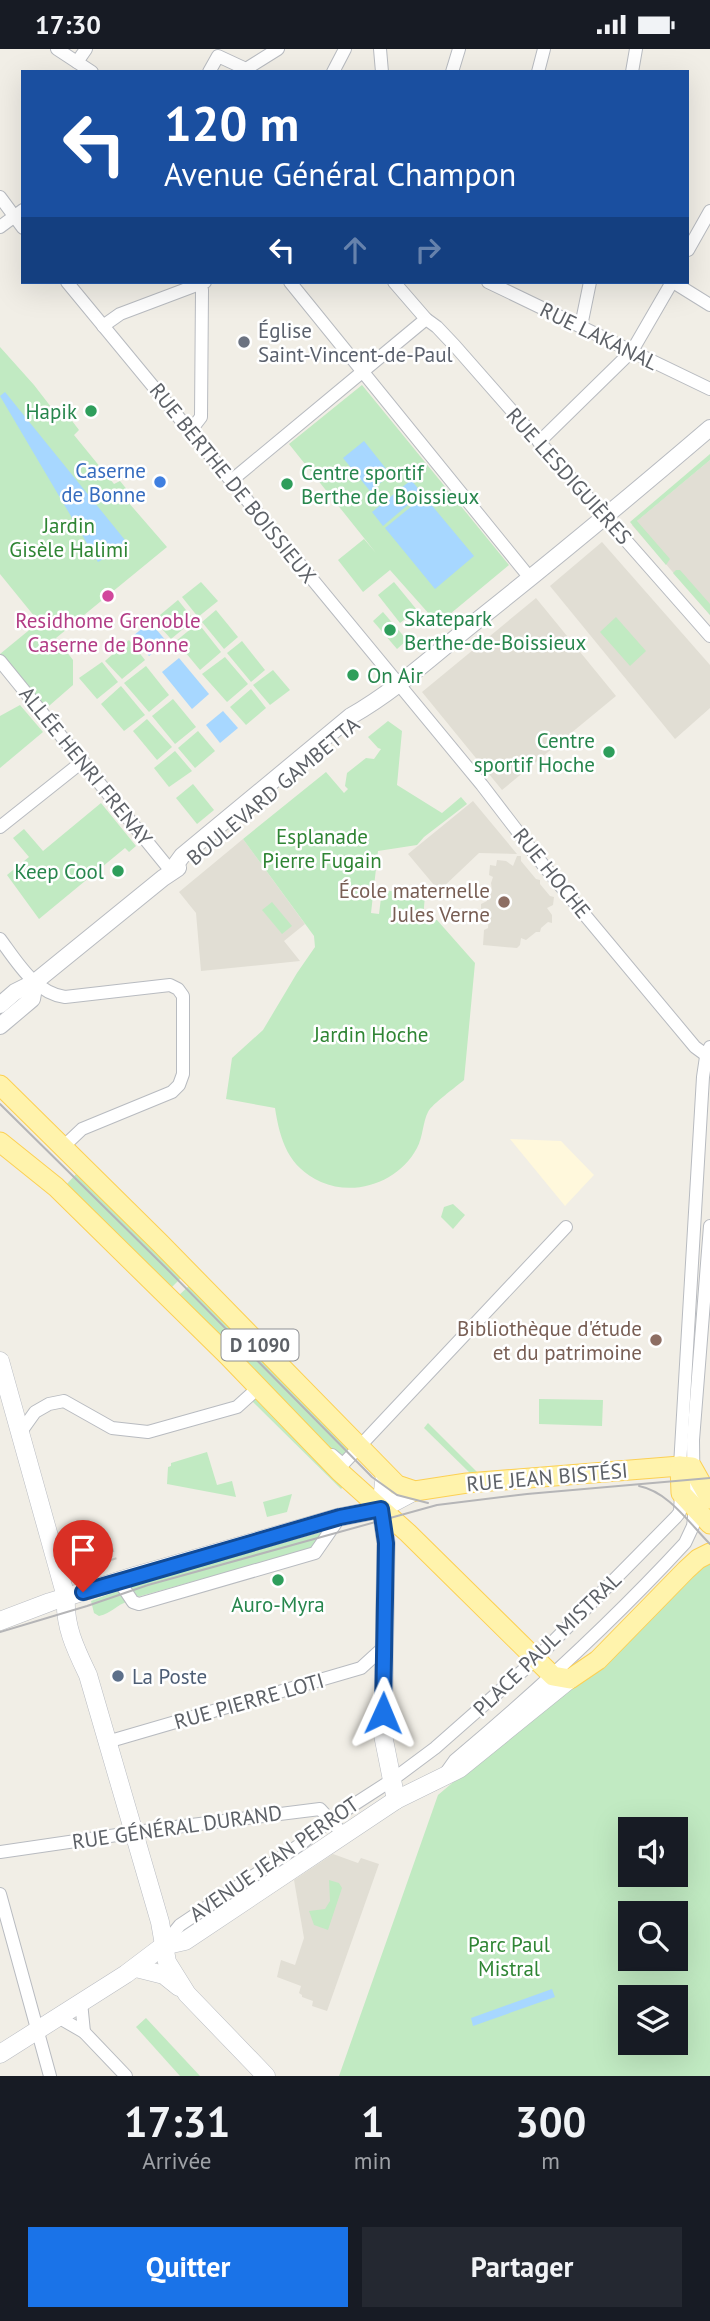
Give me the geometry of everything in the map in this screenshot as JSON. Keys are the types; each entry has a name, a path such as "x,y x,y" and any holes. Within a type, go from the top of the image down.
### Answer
{"main road":[{"name":"D 1090","path":"0,1085 385,1474 397,1485 415,1491"},
{"name":"D 1090","path":"0,1142 56,1187 340,1472 408,1533 536,1659 561,1677"},
{"path":"0,1363 66,1597 66,1618 73,1644 88,1675 160,1922 167,1962 187,1994"},
{"name":"RUE JEAN BISTÉSI","path":"415,1491 467,1483 694,1467"},
{"path":"694,1467 695,1499 710,1524"},
{"path":"694,1467 695,1499"},
{"path":"385,1474 381,1509 386,1543 383,1735 396,1800"},
{"path":"0,1621 119,1581 340,1517 381,1509 415,1491"},
{"path":"386,1543 392,1535 408,1533 405,1513 415,1491"},
{"name":"PLACE PAUL MISTRAL","path":"396,1800 459,1769 561,1677 598,1660 686,1570 710,1553"},
{"name":"AVENUE JEAN PERROT","path":"0,2054 136,1968 163,1946 185,1941 396,1800"},
{"path":"136,1968 164,1975 187,1994 266,2076"}],"street":[{"path":"57,49 89,70"},
{"path":"77,62 86,49"},
{"path":"246,70 278,49"},
{"path":"334,70 345,49"},
{"path":"380,49 382,70"},
{"path":"453,70 459,49"},
{"path":"539,70 544,49"},
{"path":"632,70 636,49"},
{"path":"210,70 217,52 244,70"},
{"path":"0,197 18,213 0,227"},
{"path":"690,242 710,211"},
{"name":"RUE BERTHE DE BOISSIEUX","path":"69,284 232,480 397,685"},
{"path":"103,326 120,314 196,284"},
{"path":"191,430 201,417 201,284"},
{"path":"292,284 530,578"},
{"name":"RUE LESDIGUIÈRES","path":"396,284 426,319 437,327 710,636"},
{"name":"RUE LAKANAL","path":"494,284 710,389"},
{"path":"581,326 590,284"},
{"path":"539,442 632,351 671,284"},
{"path":"675,284 710,305"},
{"path":"232,480 426,319"},
{"name":"BOULEVARD GAMBETTA","path":"0,1005 15,992 35,982 171,871 182,856 351,716 397,685 606,517 710,428"},
{"name":"ALLÉE HENRI FRENAY","path":"1,663 171,871"},
{"name":"RUE HOCHE","path":"397,685 695,1047 709,1054"},
{"path":"0,827 83,761"},
{"path":"0,939 35,982 55,996 170,985 178,989 183,996 183,1074 178,1085 172,1092 82,1129 63,1147"},
{"name":"BOULEVARD GAMBETTA","path":"0,1026 32,999 35,982"},
{"path":"694,1467 709,1054"},
{"path":"694,1467 710,1226"},
{"path":"301,1433 319,1441 342,1463 566,1227"},
{"path":"20,1433 35,1412 49,1404 64,1401 112,1428 148,1432 237,1407 258,1388"},
{"name":"PLACE PAUL MISTRAL","path":"392,1780 435,1748 536,1659 695,1499"},
{"name":"PLACE PAUL MISTRAL","path":"561,1677 685,1543 693,1526 695,1499"},
{"path":"119,1581 133,1602 139,1605 315,1553 340,1517"},
{"name":"RUE PIERRE LOTI","path":"107,1742 360,1668 384,1647"},
{"name":"AVENUE JEAN PERROT","path":"163,1946 180,1925 392,1780"},
{"name":"RUE GÉNÉRAL DURAND","path":"0,1851 320,1809 330,1820"},
{"path":"330,1820 344,1835"},
{"path":"0,1894 50,2076"},
{"path":"81,2002 84,2032"},
{"path":"58,2017 84,2032 126,2076"}],"shaded area":[{"path":"710,460 710,615 632,525"},
{"path":"602,542 710,665 710,708 675,739 550,586"},
{"path":"536,598 616,696 502,790 422,692"},
{"path":"473,801 517,854 479,853 439,891 408,854"},
{"path":"243,839 305,924 284,941 300,961 201,971 196,913 179,892"},
{"name":"École maternelle Jules Verne","path":"517,856 521,856 521,861 536,879 540,880 540,884 550,896 554,897 553,905 547,908 552,915 552,923 548,922 540,932 526,940 521,938 517,948 483,945 489,915 481,910 481,904 487,901 488,893 492,891 490,865 496,866 497,860 506,861 513,866"},
{"path":"510,1139 561,1141 594,1175 565,1206"},
{"path":"333,1854 358,1863 361,1858 379,1864 327,2011 312,2006 313,2001 302,1997 299,1993 301,1986 277,1977 281,1960 295,1965 304,1938 294,1880"}],"green space":[{"name":"Jardin Gisèle Halimi","path":"0,347 58,416 66,413 79,430 74,435 114,484 120,481 133,497 128,502 167,547 56,638 73,660 73,685 42,712 0,660 0,654 39,622 0,574"},
{"path":"362,385 509,565 438,624 390,570 363,592 338,560 364,539 376,553 289,444"},
{"path":"710,454 710,460 637,521 670,559 666,565 630,522"},
{"path":"680,570 710,604 710,615 673,573"},
{"path":"201,582 218,601 198,617 182,597"},
{"path":"394,582 417,610 400,623 378,595"},
{"path":"178,600 194,620 171,639 154,620"},
{"path":"216,610 238,637 224,649 202,622"},
{"name":"Skatepark Berthe-de-Boissieux","path":"383,612 407,640 397,649 373,621"},
{"path":"616,617 646,651 630,666 600,632"},
{"path":"198,623 221,652 200,670 176,641"},
{"path":"129,640 145,660 122,679 105,661"},
{"path":"242,641 265,670 251,682 227,653"},
{"path":"225,657 248,684 227,702 202,674"},
{"path":"102,662 118,682 97,699 79,678"},
{"path":"146,666 169,695 149,712 124,683"},
{"path":"273,670 290,690 270,705 253,685"},
{"path":"121,686 145,715 124,731 101,704"},
{"path":"251,689 266,708 246,725 230,707"},
{"path":"173,699 196,727 175,744 152,716"},
{"path":"20,705 43,732 0,768 0,716"},
{"path":"147,719 172,747 157,760 133,731"},
{"name":"Jardin Hoche","path":"388,721 402,731 397,785 442,813 461,797 467,804 417,845 378,851 371,913 379,914 382,890 425,895 423,919 437,920 475,963 464,1080 430,1109 417,1148 399,1170 375,1183 348,1188 321,1182 301,1169 283,1142 275,1108 226,1099 232,1058 263,1030 315,947 314,936 243,839 326,772 344,793 348,789 345,786 347,773 366,758 374,759 381,749 368,737"},
{"path":"198,731 215,751 195,768 178,748"},
{"path":"175,751 192,771 169,787 154,768"},
{"path":"193,784 214,810 197,824 176,798"},
{"path":"101,803 136,846 129,852 125,848 39,919 7,875 29,857 13,838 24,829 43,851"},
{"path":"272,902 292,926 282,934 262,910"},
{"path":"78,1172 183,1276 170,1289 65,1186"},
{"path":"453,1204 465,1215 453,1229 441,1217 444,1207"},
{"path":"191,1284 350,1446 350,1451 340,1458 177,1297"},
{"path":"257,1398 345,1485 341,1489 251,1400"},
{"path":"539,1399 603,1400 602,1426 539,1424"},
{"path":"428,1423 478,1473 471,1474 424,1428"},
{"path":"207,1452 217,1485 232,1481 236,1497 167,1484 168,1467 171,1463"},
{"path":"292,1494 287,1512 267,1517 263,1502"},
{"path":"326,1531 314,1548 137,1597 128,1587"},
{"name":"Parc Paul Mistral","path":"710,1559 710,2076 339,2076 438,1795 573,1681"},
{"path":"120,1590 129,1601 103,1615 94,1613 91,1601"},
{"path":"329,1880 339,1883 342,1888 328,1930 314,1925 309,1911 325,1909 330,1901"},
{"path":"146,2018 200,2076 180,2076 136,2027"}],"water":[{"path":"5,392 129,545 98,562 0,396"},
{"path":"364,441 391,475 370,491 343,458"},
{"path":"411,480 422,493 383,526 372,512"},
{"path":"424,496 474,556 435,589 385,528"},
{"path":"150,622 167,642 149,656 133,636"},
{"path":"179,658 209,694 192,709 162,672"},
{"path":"223,711 238,728 220,743 206,725"},
{"path":"552,1989 555,1997 473,2026 471,2018"}],"tunnel":[{"path":"105,1542 111,1561"}],"tram line":[{"path":"0,1104 372,1477 397,1495 428,1503"},
{"path":"0,1632 148,1585 437,1505 710,1478"},
{"path":"639,1486 650,1489 669,1501 710,1544"}],"place":[{"name":"Église Saint-Vincent-de-Paul","path":"244,342"},
{"name":"Hapik","path":"91,411"},
{"name":"Caserne de Bonne","path":"160,482"},
{"name":"Centre sportif Berthe de Boissieux","path":"287,484"},
{"name":"Residhome Grenoble Caserne de Bonne","path":"108,596"},
{"name":"Skatepark Berthe-de-Boissieux","path":"390,630"},
{"name":"On Air","path":"353,675"},
{"name":"Centre sportif Hoche","path":"609,752"},
{"name":"Keep Cool","path":"118,871"},
{"name":"École maternelle Jules Verne","path":"504,902"},
{"name":"Bibliothèque d'étude et du patrimoine","path":"656,1340"},
{"name":"Auro-Myra","path":"278,1580"},
{"name":"La Poste","path":"118,1676"}],"route":[{"path":"83,1592 340,1517 381,1509 386,1543 383,1713"}],"park label":[{"name":"Esplanade Pierre Fugain","path":"322,848"}]}
